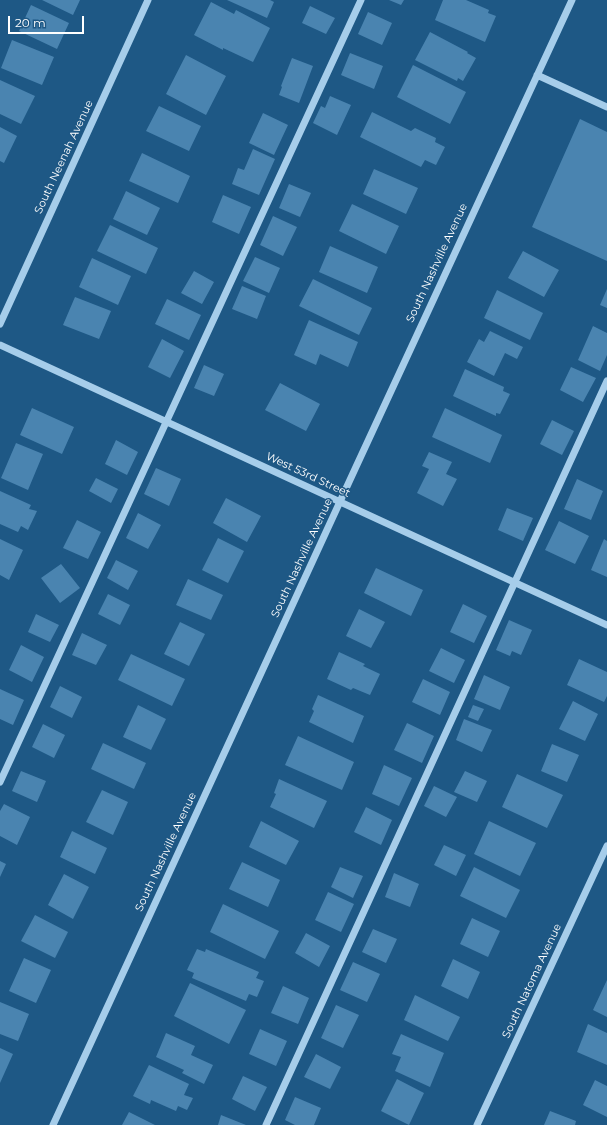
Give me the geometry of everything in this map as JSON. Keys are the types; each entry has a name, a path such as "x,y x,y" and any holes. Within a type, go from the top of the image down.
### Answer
{"street":[{"name":"South Neenah Avenue","path":"0,324 148,0"},
{"path":"0,782 361,0"},
{"name":"South Nashville Avenue","path":"53,1125 572,0"},
{"path":"537,75 607,107"},
{"name":"West 53rd Street","path":"0,345 607,625"},
{"path":"266,1125 607,381"},
{"name":"South Natoma Avenue","path":"477,1125 607,846"}],"building":[{"path":"42,0 80,0 73,15"},
{"path":"227,0 270,0 274,2 267,18"},
{"path":"389,0 404,0 401,5"},
{"path":"443,0 466,0 489,10 488,13 496,16 485,42 435,20"},
{"path":"211,2 234,14 236,10 270,28 253,62 223,48 223,50 194,35"},
{"path":"31,5 69,23 57,49 19,31"},
{"path":"310,6 335,18 326,34 302,23"},
{"path":"368,12 392,23 382,45 358,34"},
{"path":"430,32 468,52 467,53 476,58 463,81 458,78 457,81 415,60"},
{"path":"12,40 54,57 42,85 1,68"},
{"path":"350,53 383,66 374,89 341,75"},
{"path":"186,55 226,76 206,115 166,94"},
{"path":"292,58 313,66 299,103 279,95"},
{"path":"413,65 466,92 450,124 397,97"},
{"path":"0,80 35,96 21,124 0,114"},
{"path":"330,96 351,105 337,135 313,123 321,106 325,108"},
{"path":"159,106 201,126 189,151 146,131"},
{"path":"372,112 411,131 415,128 436,138 435,142 445,147 436,165 425,160 421,167 360,137"},
{"path":"263,113 288,125 274,155 249,143"},
{"path":"580,119 607,132 607,261 532,227"},
{"path":"0,127 17,136 4,163 0,161"},
{"path":"253,149 275,159 259,195 232,184 238,168 244,170"},
{"path":"142,153 190,176 178,203 129,181"},
{"path":"374,169 418,188 406,214 363,194"},
{"path":"289,184 311,193 300,217 279,208"},
{"path":"126,191 160,208 147,235 113,219"},
{"path":"223,195 251,207 239,234 212,222"},
{"path":"352,204 399,226 386,254 339,231"},
{"path":"273,216 297,227 283,256 260,245"},
{"path":"110,225 158,248 146,274 97,251"},
{"path":"330,246 378,267 367,293 319,272"},
{"path":"523,251 559,270 544,297 508,278"},
{"path":"255,257 280,268 269,293 243,281"},
{"path":"92,258 131,276 118,305 79,287"},
{"path":"194,271 214,282 202,304 181,293"},
{"path":"313,279 372,308 359,335 299,306"},
{"path":"242,286 266,296 257,319 232,309"},
{"path":"607,289 607,308 600,305"},
{"path":"497,290 543,313 530,340 484,318"},
{"path":"75,297 111,311 99,339 63,325"},
{"path":"167,299 201,315 189,340 155,324"},
{"path":"309,320 358,342 348,367 320,354 316,365 294,355"},
{"path":"593,326 607,333 607,355 600,371 578,360"},
{"path":"490,331 523,347 517,359 505,353 494,376 467,362 479,339 484,342"},
{"path":"162,339 184,351 170,378 148,367"},
{"path":"204,365 224,374 214,396 194,388"},
{"path":"571,367 596,378 583,402 560,390"},
{"path":"465,369 504,387 503,391 510,394 500,414 496,413 496,416 453,396"},
{"path":"280,383 320,404 306,431 265,410"},
{"path":"32,408 74,427 62,454 20,435"},
{"path":"445,408 502,435 490,463 432,437"},
{"path":"552,420 574,431 562,455 540,444"},
{"path":"116,440 138,452 127,475 105,464"},
{"path":"16,443 43,454 28,490 1,478"},
{"path":"429,452 452,462 446,474 457,479 443,506 417,493 429,469 422,466"},
{"path":"156,468 181,479 169,506 144,494"},
{"path":"96,478 118,489 111,503 89,491"},
{"path":"577,479 603,491 591,520 564,509"},
{"path":"0,491 31,505 29,509 37,511 28,530 21,526 18,532 0,524"},
{"path":"226,498 261,516 247,542 213,523"},
{"path":"507,508 533,518 523,541 498,530"},
{"path":"138,513 161,525 148,549 126,538"},
{"path":"77,520 101,532 88,559 63,548"},
{"path":"559,521 589,536 575,564 545,550"},
{"path":"218,538 244,551 228,583 202,570"},
{"path":"0,539 23,550 9,580 0,575"},
{"path":"604,539 607,541 607,577 591,570"},
{"path":"116,560 138,571 128,590 107,578"},
{"path":"61,564 80,588 60,603 41,578"},
{"path":"376,568 423,590 411,616 364,593"},
{"path":"188,579 223,595 211,620 176,605"},
{"path":"108,594 130,605 120,625 98,614"},
{"path":"463,604 487,616 474,643 450,632"},
{"path":"359,609 385,622 371,648 346,636"},
{"path":"36,614 59,625 50,642 28,632"},
{"path":"509,620 532,630 521,655 512,651 510,656 496,650"},
{"path":"180,622 205,634 189,666 164,654"},
{"path":"82,633 107,645 96,665 72,655"},
{"path":"21,645 44,657 32,682 9,670"},
{"path":"441,648 465,660 454,683 429,671"},
{"path":"339,652 365,664 363,666 380,674 370,695 353,688 351,690 327,679"},
{"path":"131,654 185,679 172,706 118,680"},
{"path":"579,659 607,672 607,696 604,702 567,685"},
{"path":"484,675 510,687 500,710 474,699"},
{"path":"423,679 450,692 440,715 412,702"},
{"path":"60,686 82,697 72,718 50,707"},
{"path":"0,689 24,700 13,725 0,719"},
{"path":"318,695 364,716 353,743 309,722 314,711 312,709"},
{"path":"573,701 598,714 585,741 559,729"},
{"path":"138,705 166,719 151,750 123,737"},
{"path":"473,705 484,709 478,721 468,717"},
{"path":"464,719 492,730 482,752 456,740"},
{"path":"407,723 434,736 422,763 394,750"},
{"path":"43,724 65,735 54,758 32,747"},
{"path":"298,736 354,762 342,790 285,765"},
{"path":"103,743 146,763 134,789 91,769"},
{"path":"552,744 579,755 567,782 541,771"},
{"path":"384,765 412,778 399,806 372,794"},
{"path":"21,771 46,781 37,802 12,791"},
{"path":"465,771 487,781 477,802 454,792"},
{"path":"517,774 563,795 547,828 502,807"},
{"path":"279,779 327,801 314,828 270,807 276,794 274,793"},
{"path":"434,786 457,797 446,817 424,806"},
{"path":"102,790 128,802 113,835 86,822"},
{"path":"4,804 30,817 17,845 0,836 0,811"},
{"path":"366,807 392,820 381,845 354,832"},
{"path":"261,821 299,841 286,865 249,847"},
{"path":"489,821 536,843 520,876 474,854"},
{"path":"72,831 107,848 95,874 60,857"},
{"path":"444,845 466,855 456,876 434,865"},
{"path":"0,861 6,864 0,877"},
{"path":"242,862 280,880 268,907 229,889"},
{"path":"340,867 363,876 353,898 331,887"},
{"path":"474,867 520,890 506,918 460,896"},
{"path":"394,873 419,884 410,907 385,897"},
{"path":"64,874 89,887 73,919 48,905"},
{"path":"328,892 354,904 341,932 315,920"},
{"path":"223,904 279,931 265,959 210,932"},
{"path":"35,915 68,932 55,958 21,941"},
{"path":"472,918 500,931 488,957 460,944"},
{"path":"373,929 397,939 386,963 362,952"},
{"path":"306,933 330,946 319,967 295,953"},
{"path":"197,949 205,952 206,949 259,972 256,978 264,981 257,997 249,994 246,1001 192,978 194,973 187,970"},
{"path":"24,958 51,970 36,1003 9,991"},
{"path":"453,959 480,972 468,999 441,986"},
{"path":"353,962 380,974 367,1002 340,990"},
{"path":"607,980 607,1017 593,1010"},
{"path":"190,983 246,1010 229,1044 174,1016"},
{"path":"283,986 309,998 298,1024 271,1013"},
{"path":"415,995 460,1017 448,1041 404,1020"},
{"path":"0,1002 29,1014 18,1041 0,1034"},
{"path":"336,1005 359,1015 343,1048 321,1038"},
{"path":"588,1024 607,1033 607,1065 577,1052"},
{"path":"260,1029 287,1041 276,1066 249,1054"},
{"path":"166,1033 195,1046 191,1055 213,1065 204,1084 182,1073 184,1070 156,1057"},
{"path":"401,1034 444,1053 430,1087 395,1071 401,1057 392,1054"},
{"path":"0,1048 13,1054 0,1083"},
{"path":"316,1054 341,1067 330,1089 304,1077"},
{"path":"149,1065 189,1084 184,1095 193,1098 187,1110 178,1106 176,1111 151,1100 150,1104 133,1096"},
{"path":"243,1076 267,1087 255,1111 232,1099"},
{"path":"397,1079 424,1093 409,1125 381,1111"},
{"path":"595,1080 607,1086 607,1117 583,1105"},
{"path":"295,1097 321,1108 314,1125 295,1125 285,1120"},
{"path":"550,1111 576,1121 575,1125 544,1125"},
{"path":"129,1112 155,1125 122,1125"},
{"path":"221,1115 246,1125 218,1125"}]}
